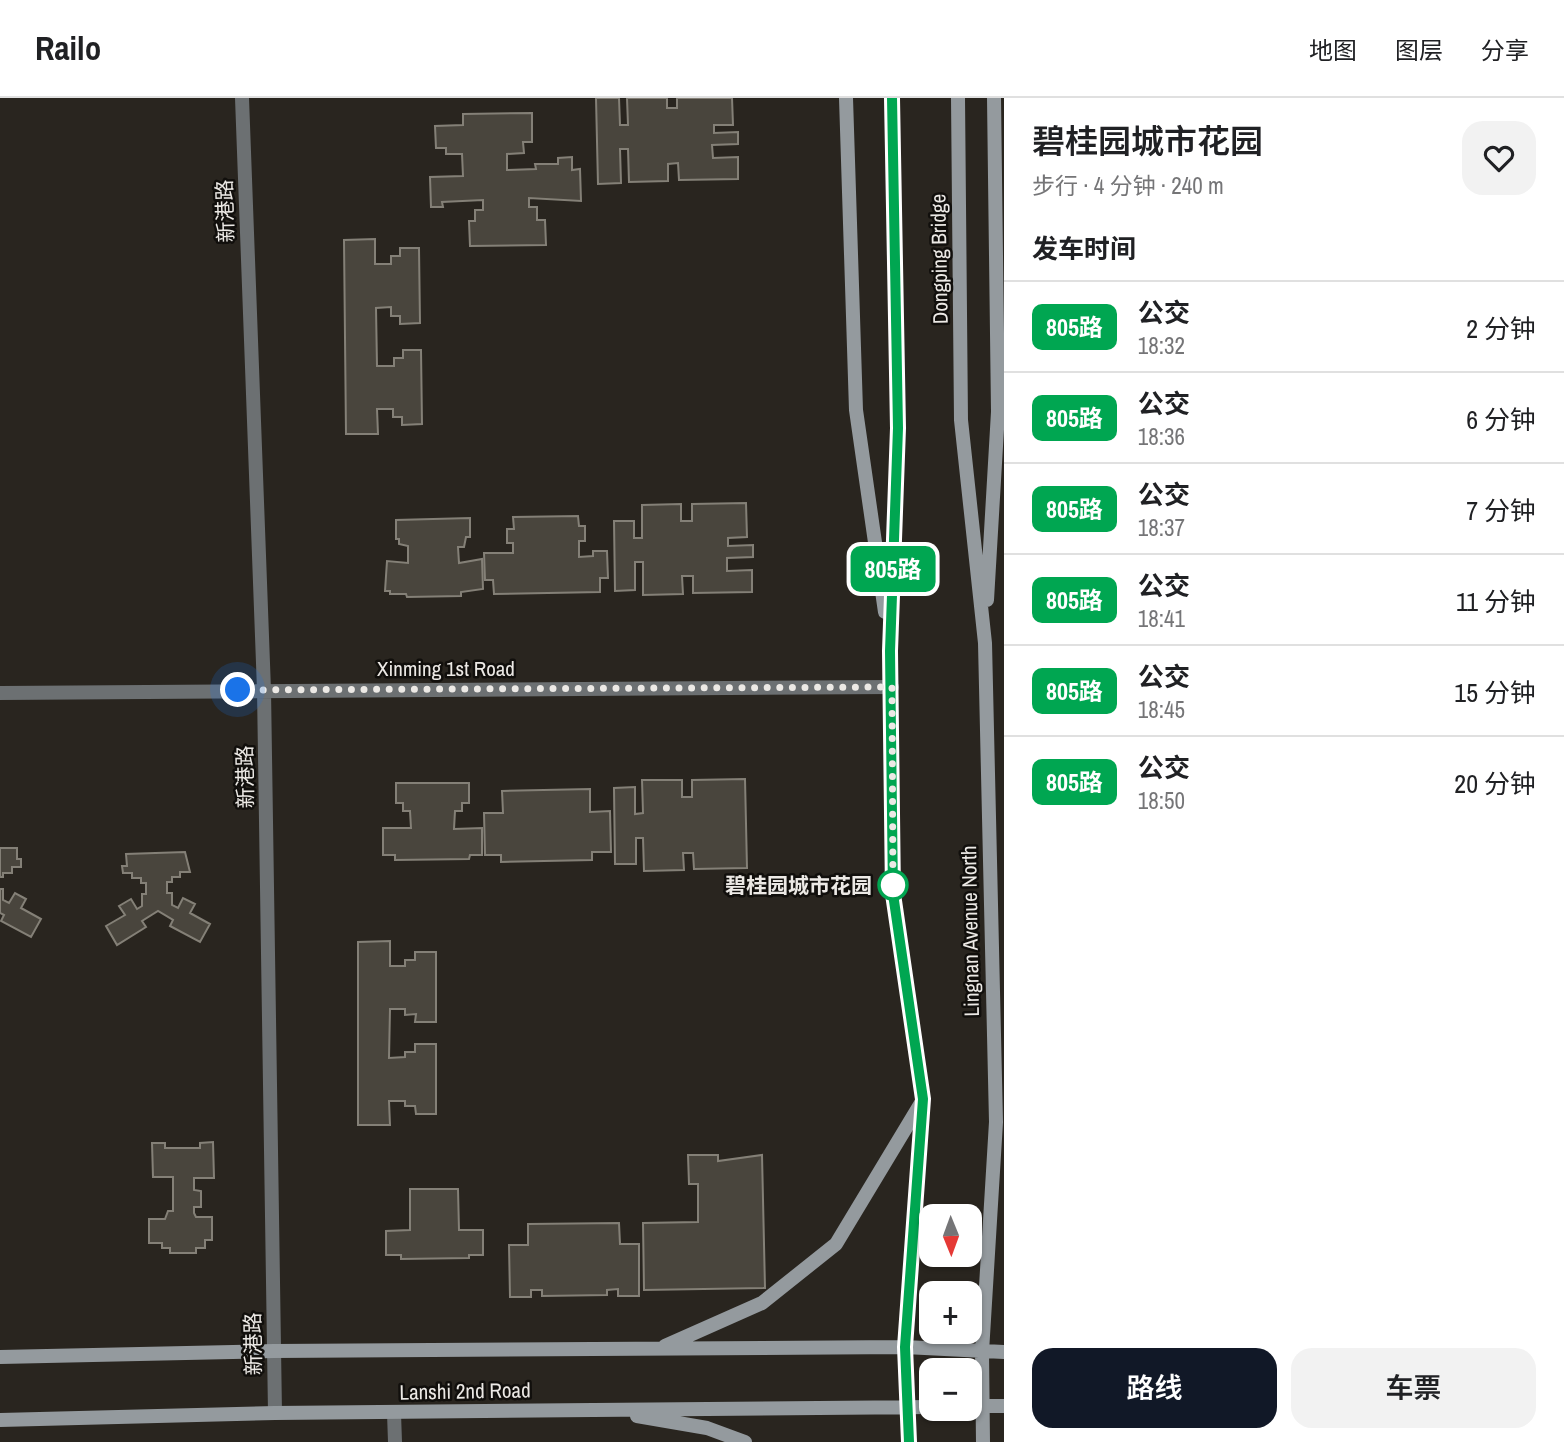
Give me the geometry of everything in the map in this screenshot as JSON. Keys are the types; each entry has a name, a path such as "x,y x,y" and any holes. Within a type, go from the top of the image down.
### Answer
{"main road":[{"path":"846,98 856,410 890,651 893,894 923,1099 905,1347 909,1442"},
{"path":"890,651 898,428 892,98"},
{"name":"Dongping Bridge","path":"958,98 961,420"},
{"path":"985,643 998,412 994,98"},
{"name":"Lingnan Avenue North","path":"961,420 985,643 996,1122 981,1358"},
{"path":"660,1349 762,1303 836,1244 923,1099"},
{"path":"996,1122 1004,1161"},
{"path":"0,1357 274,1351 905,1347 1004,1352"},
{"name":"Lanshi 2nd Road","path":"0,1420 275,1413 919,1406"},
{"path":"982,1406 1004,1406"},
{"path":"601,1410 707,1428 746,1442"},
{"name":"Lingnan Avenue North","path":"979,1421 983,1442"}],"street":[{"name":"新港路","path":"242,98 264,690 275,1413"},
{"name":"Xinming 1st Road","path":"0,693 892,687"},
{"path":"394,1413 395,1442"}],"building":[{"path":"596,98 619,98 620,125 628,125 627,98 667,98 667,108 677,108 677,98 732,98 733,125 714,125 714,133 738,132 738,144 712,145 713,158 738,157 738,179 679,180 678,163 668,164 668,181 629,182 628,149 620,149 621,183 598,184"},
{"path":"532,113 532,142 523,142 524,153 507,154 507,170 536,169 535,164 558,164 558,158 572,157 572,170 580,169 581,201 529,198 529,207 537,207 537,220 545,220 546,245 470,246 469,221 475,221 475,210 483,210 483,200 442,202 443,207 431,207 430,177 463,176 462,154 446,154 446,148 436,148 435,126 463,125 463,114"},
{"path":"375,239 375,264 391,264 391,256 400,256 400,248 419,248 420,323 400,324 400,316 391,316 391,307 376,308 377,366 394,366 394,358 403,358 403,350 421,350 422,424 402,425 402,417 393,417 393,409 377,409 378,434 346,434 344,240"},
{"path":"746,503 747,537 728,538 728,546 753,545 753,557 727,558 727,571 752,570 752,592 693,593 693,576 682,576 683,594 643,595 643,562 635,562 635,590 615,591 614,521 634,521 634,538 642,538 642,505 681,504 681,521 692,521 692,504"},
{"path":"578,516 579,526 585,526 585,541 579,541 579,557 593,556 593,551 607,551 608,578 600,578 600,592 494,594 493,580 485,580 484,553 513,553 513,543 507,543 507,529 514,529 513,517"},
{"path":"470,518 470,537 466,537 464,547 458,547 459,563 482,559 483,589 461,592 461,596 407,597 406,594 390,594 390,591 385,591 387,561 408,563 408,546 399,544 399,539 396,539 396,520"},
{"path":"745,779 747,868 694,869 693,853 683,853 684,870 644,871 643,838 636,838 636,864 615,864 614,788 635,787 635,814 643,813 642,780 682,780 682,797 692,797 692,780"},
{"path":"396,783 469,783 469,803 462,803 462,811 455,811 454,829 482,828 482,855 470,855 469,859 395,860 395,855 383,855 383,828 411,828 410,811 403,811 403,803 396,803"},
{"path":"590,789 590,812 610,811 611,852 592,852 592,860 501,862 501,855 485,855 484,813 503,813 502,791"},
{"path":"0,848 17,848 17,859 21,859 21,867 12,867 12,873 3,873 3,877 0,877"},
{"path":"185,852 190,872 180,872 180,877 172,877 172,882 167,882 167,893 172,893 172,905 178,908 183,898 195,904 190,913 210,924 200,942 170,926 173,920 158,911 142,921 146,927 117,945 106,926 125,915 119,906 131,899 137,909 142,906 142,894 146,894 146,883 141,883 141,878 132,878 132,873 123,873 122,866 127,866 126,854"},
{"path":"0,889 3,889 3,900 9,903 15,893 26,899 21,908 41,919 31,937 1,921 4,915 0,913"},
{"path":"390,941 390,966 405,966 405,960 415,960 415,952 436,952 436,1022 415,1022 416,1014 405,1015 405,1009 390,1009 389,1058 405,1057 405,1052 415,1052 415,1044 436,1044 436,1114 416,1114 415,1106 405,1106 405,1101 389,1101 390,1125 358,1125 358,942"},
{"path":"213,1142 214,1178 194,1178 194,1190 201,1191 201,1207 194,1207 194,1213 196,1217 212,1217 212,1240 205,1240 205,1248 196,1248 196,1253 170,1253 170,1248 162,1248 162,1243 149,1243 149,1219 165,1219 168,1211 173,1211 173,1177 153,1177 152,1143 165,1143 165,1148 200,1148 200,1143"},
{"path":"688,1155 718,1155 718,1161 762,1155 765,1288 644,1290 643,1223 698,1222 698,1184 689,1184"},
{"path":"410,1189 458,1189 459,1230 483,1230 483,1255 469,1255 469,1258 401,1259 401,1255 386,1255 386,1231 410,1230"},
{"path":"619,1223 620,1244 639,1244 639,1296 618,1296 618,1289 607,1290 607,1295 542,1296 542,1290 531,1290 531,1297 510,1297 509,1245 528,1245 528,1224"}],"bus line":[{"name":"805路","path":"892,98 898,428 890,651 893,894 923,1099 905,1347 909,1442"}],"place":[{"name":"碧桂园城市花园","path":"893,885"}],"route":[{"path":"238,690 892,687 893,894 893,885"}]}
